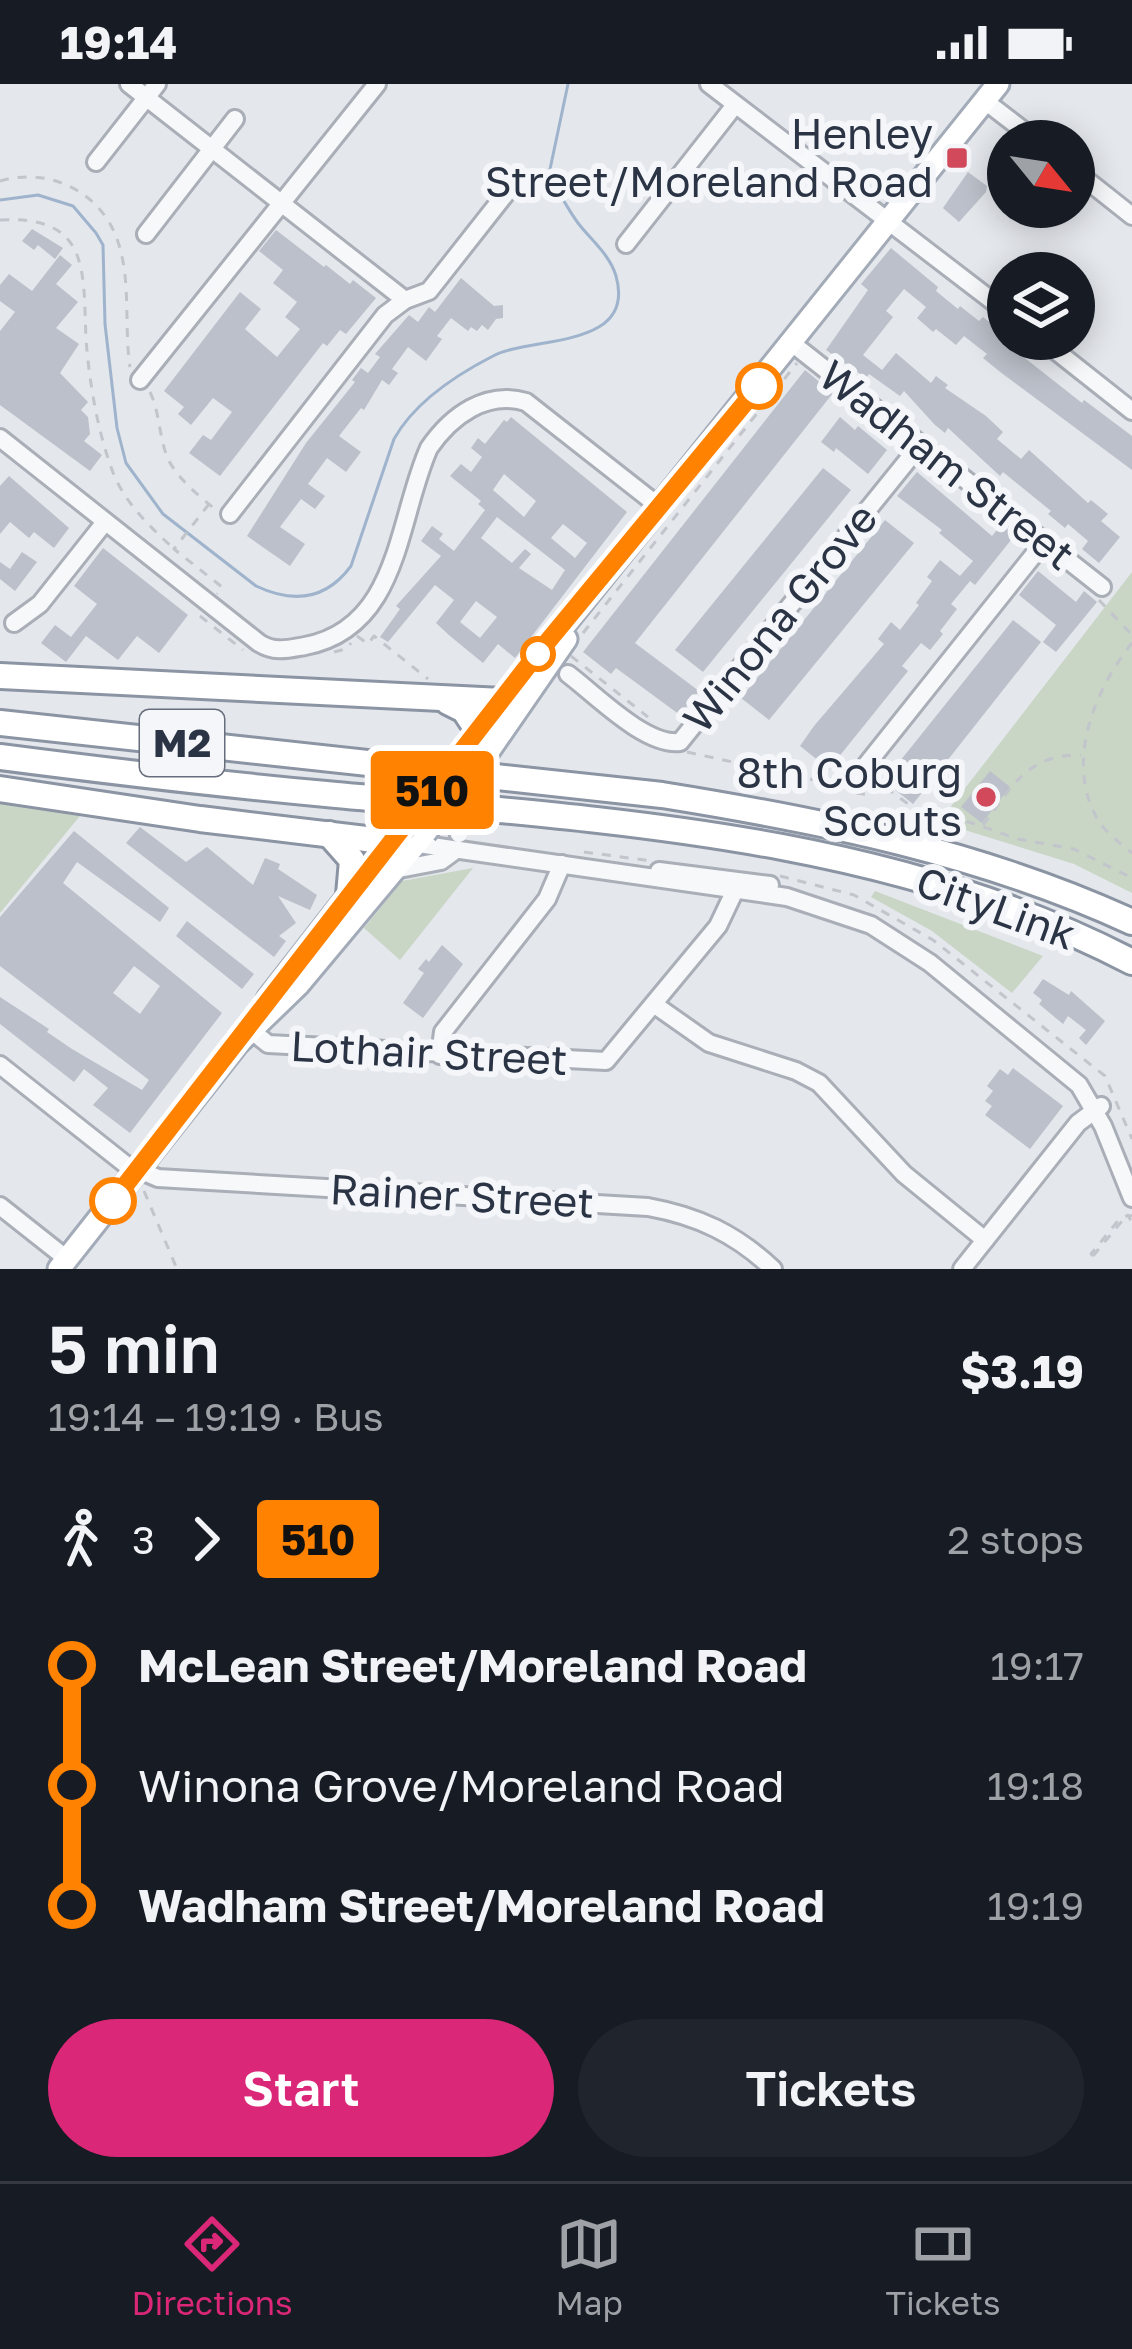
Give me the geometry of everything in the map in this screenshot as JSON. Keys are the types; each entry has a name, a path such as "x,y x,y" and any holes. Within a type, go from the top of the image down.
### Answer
{"highway":[{"path":"0,676 502,701"},
{"path":"422,698 464,710 480,742"},
{"name":"CityLink","path":"0,723 662,795 766,812 931,848 1031,880 1132,922"},
{"name":"CityLink","path":"0,757 621,822 834,856 967,892 1052,923 1132,962"},
{"path":"0,789 329,834 408,837"},
{"path":"329,834 352,860 349,895"}],"main road":[{"path":"63,1264 139,1180 349,895 453,798 475,771 480,742 502,701 795,353 989,90"},
{"path":"244,1034 298,985 394,870 408,837 662,508"}],"street":[{"path":"129,84 152,91 212,148 405,300"},
{"path":"140,380 377,84"},
{"path":"709,84 987,297"},
{"path":"989,90 1017,120"},
{"path":"96,162 152,91"},
{"path":"626,244 735,105"},
{"path":"146,234 235,118"},
{"path":"1095,187 1132,216"},
{"path":"224,513 386,315 405,300 429,291 507,192"},
{"name":"Wadham Street","path":"795,353 1044,542 1100,593"},
{"path":"1068,360 1132,411"},
{"path":"0,437 259,643 275,650 333,639 353,624 388,577 429,448 480,402 501,397 526,402 662,508"},
{"name":"Winona Grove","path":"564,670 644,733 669,743 680,742 920,445"},
{"path":"14,622 40,604 106,522"},
{"path":"856,779 1044,542"},
{"path":"453,798 458,842"},
{"path":"408,837 458,842 477,853 737,886 819,905 892,938 1070,1076 1099,1107 1132,1169"},
{"path":"394,870 441,861 458,842"},
{"path":"440,1055 443,1032 548,899 562,864"},
{"name":"Lothair Street","path":"244,1034 268,1044 606,1061 724,917 737,886"},
{"path":"655,1005 709,1043 819,1083 904,1174 985,1240"},
{"path":"0,1065 139,1180"},
{"path":"1099,1107 1132,1197"},
{"path":"962,1269 1078,1123 1099,1107"},
{"name":"Rainer Street","path":"139,1180 648,1207 716,1227 773,1269"},
{"path":"0,1206 63,1264"}],"path":[{"path":"0,181 42,176 69,184 104,216 119,242 131,374 152,395 161,418 166,456 209,504 224,513"},
{"path":"0,220 34,219 55,229 77,250 88,303 90,366 110,465 132,507 174,549"},
{"path":"579,639 795,353"},
{"path":"179,542 209,504"},
{"path":"1100,593 1132,639 1104,684 1083,755 1098,819 1132,853"},
{"path":"368,644 374,636"},
{"path":"564,670 568,654 654,722"},
{"path":"683,751 777,768 866,796 880,784 923,815 1074,849 1132,878"},
{"path":"981,826 1027,769 1052,758 1083,755"},
{"path":"586,853 661,862"},
{"path":"771,874 854,895 933,940 1105,1076 1132,1139"},
{"path":"139,1180 177,1269"},
{"path":"1132,1216 1122,1221 1091,1254 1117,1222 1128,1215 1132,1223"}],"green space":[{"path":"1132,572 1132,893 1074,864 939,822"},
{"path":"0,799 84,811 0,913"},
{"path":"473,868 400,960 364,928 402,881"},
{"path":"875,891 1043,956 1012,993 932,931 871,897"}],"building":[{"path":"968,172 987,186 959,222 943,208"},
{"path":"32,229 63,248 55,259 38,245 34,250 22,241"},
{"path":"276,230 324,267 350,284 353,280 376,298 346,334 340,330 327,346 323,343 220,476 189,453 203,435 211,440 232,412 213,398 191,425 178,414 184,407 164,391 240,292 261,309 245,329 277,357 300,329 285,317 297,302 273,283 283,270 259,251"},
{"path":"891,248 958,309 979,321 987,320 987,354 964,336 956,345 917,318 926,307 904,289 886,311 893,317 863,355 882,370 896,353 931,383 936,376 1003,432 997,439 1021,459 1029,450 1088,503 1091,500 1108,514 1101,521 1120,537 1099,563 1082,549 1088,541 1068,524 1065,528 1003,472 1000,476 948,428 945,433 935,425 904,391 900,396 826,350 868,290 861,284"},
{"path":"60,255 72,265 56,284 78,302 56,328 79,344 60,373 88,402 81,410 88,417 90,434 84,441 102,455 90,471 0,405 0,331 15,312 0,301 0,285 9,274 32,291"},
{"path":"461,278 494,306 503,305 503,318 488,330 482,325 468,331 451,318 426,361 408,347 392,369 398,373 389,385 382,380 364,410 339,436 361,452 346,472 327,458 308,484 325,496 315,509 301,499 280,527 305,544 290,566 247,536 361,368 368,373 380,357 375,354 409,315 418,322 429,307 435,312"},
{"path":"987,354 987,360 1027,360 1132,436 1132,470 999,371 983,358"},
{"path":"805,370 833,393 635,643 699,691 680,715 616,668 611,674 583,652"},
{"path":"511,417 627,512 515,658 498,644 483,663 450,636 436,623 454,600 435,585 388,642 380,637 400,609 396,606 441,556 421,541 432,526 454,551 485,510 478,504 481,501 450,476 461,464 471,472 482,457 471,448 478,438 485,444","holes":["504,474 536,501 524,517 493,490","497,517 565,570 552,590 519,568 531,554 525,549 512,563 481,538","563,524 587,543 575,558 551,538","476,601 497,617 480,638 460,622"]},
{"path":"840,417 887,450 868,474 821,442"},
{"path":"823,468 851,490 703,672 675,650"},
{"path":"917,472 992,536 1002,524 1015,535 975,585 970,581 951,604 957,609 940,631 943,634 930,650 921,643 902,666 908,671 829,769 800,746 884,644 878,639 891,622 900,630 919,605 932,581 927,577 940,560 960,576 973,561 897,496"},
{"path":"9,476 69,528 54,548 34,532 29,538 10,522 0,534 0,486"},
{"path":"885,520 914,543 769,720 741,698"},
{"path":"103,548 188,615 159,653 137,636 118,660 86,636 66,662 41,643 55,625 71,637 97,604 74,586"},
{"path":"22,552 37,562 15,591 0,579 0,562 10,569"},
{"path":"1038,571 1076,602 1084,591 1097,602 1056,652 1043,642 1056,625 1019,595"},
{"path":"1013,620 1041,642 913,804 884,781"},
{"name":"8th Coburg Scouts","path":"990,771 1010,787 982,823 961,807"},
{"path":"140,827 186,862 207,847 253,885 265,858 280,864 278,869 317,895 310,910 278,896 296,923 279,936 286,941 274,957 126,843"},
{"path":"74,831 169,908 160,922 77,862 63,883 222,1013 130,1133 93,1105 108,1088 84,1069 74,1082 0,1024 0,997 72,1049 142,1090 149,1080 0,966 0,917","holes":["134,966 160,986 140,1014 113,993"]},
{"path":"187,921 254,974 242,989 176,936"},
{"path":"442,945 463,964 423,1018 403,1003 424,973 418,969"},
{"path":"1043,979 1069,995 1071,991 1105,1021 1086,1045 1079,1038 1086,1030 1068,1016 1063,1024 1039,1004 1042,1000 1033,993"},
{"path":"1013,1068 1063,1106 1030,1149 985,1115 992,1106 985,1101 993,1091 987,1086 1000,1069 1008,1075"}],"waterway":[{"path":"0,200 38,195 73,206 103,245 105,324 117,428 126,463 163,514 256,586 283,595 308,596 331,586 351,566 394,439 424,402 493,356 576,336 611,317 618,300 613,268 549,174 568,84"}],"bus line":[{"name":"510","path":"113,1201 534,658 759,386"}],"place":[{"name":"Henley Street/Moreland Road","path":"957,158"},
{"name":"8th Coburg Scouts","path":"986,797"}]}
